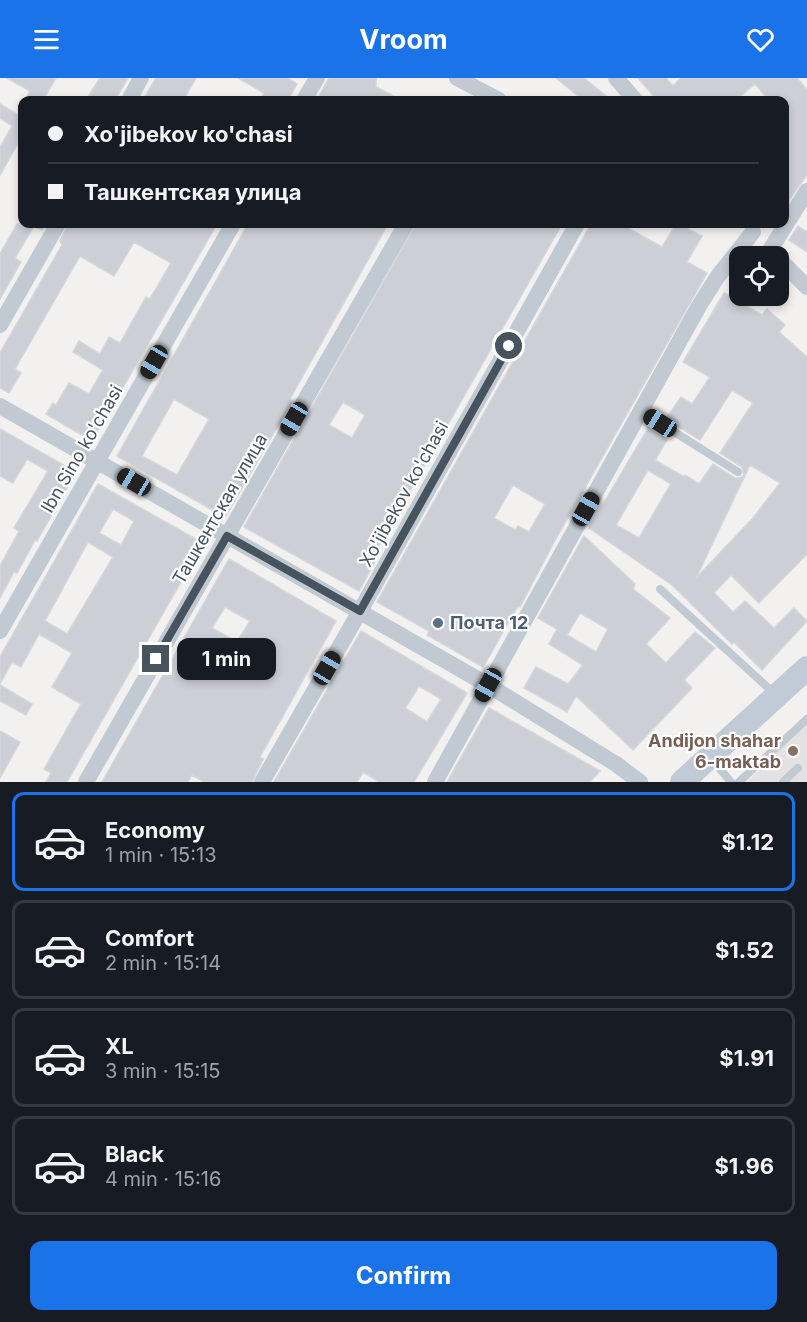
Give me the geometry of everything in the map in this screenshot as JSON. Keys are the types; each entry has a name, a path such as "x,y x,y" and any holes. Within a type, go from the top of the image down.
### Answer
{"main road":[{"path":"682,782 807,668"}],"street":[{"path":"131,96 141,78"},
{"path":"306,96 317,78"},
{"path":"457,78 479,96"},
{"path":"616,78 632,96"},
{"path":"789,227 807,191"},
{"path":"0,325 56,228"},
{"name":"Ibn Sino ko'chasi","path":"0,631 231,228"},
{"name":"Ташкентская улица","path":"86,782 404,228"},
{"name":"Xo'jibekov ko'chasi","path":"262,782 575,228"},
{"path":"435,782 699,306 749,228 766,246"},
{"path":"780,246 788,228"},
{"path":"789,269 807,287"},
{"path":"0,406 488,685 616,764 640,782"}],"lane":[{"path":"641,411 738,472"},
{"path":"660,589 776,696"},
{"path":"738,782 807,719"},
{"path":"709,757 731,782"},
{"path":"783,782 798,768"}],"shaded area":[{"name":"Andijon shahar 6-maktab","path":"807,723 807,782 747,782 751,778"}],"building":[{"path":"7,78 56,78 45,96 27,96 30,91"},
{"path":"100,78 128,78 117,96 89,96"},
{"path":"156,78 196,78 185,96 145,96"},
{"path":"238,78 287,78 297,84 290,96 262,96 264,93"},
{"path":"329,78 376,78 376,87 393,96 319,96"},
{"path":"556,78 584,78 606,96 578,96"},
{"path":"638,78 666,78 673,86 681,78 797,78 807,90 807,175 789,200 789,96 766,96 755,84 741,96 654,96"},
{"path":"0,104 18,115 18,143 0,175 0,147 12,126 0,118"},
{"path":"17,224 18,228 33,228 15,258 21,262 0,299 0,254"},
{"path":"798,226 807,232 807,252 789,240"},
{"path":"66,228 215,228 92,441 46,414 53,403 56,405 69,383 89,394 103,370 73,352 79,341 100,354 109,337 120,343 146,297 150,299 171,263 134,242 114,276 80,256 15,369 21,373 9,393 0,388 0,353 62,245 60,241"},
{"path":"246,228 386,228 290,399 292,401 226,516 117,456","holes":["174,399 209,419 177,475 142,456"]},
{"path":"414,228 560,228 373,556 377,558 359,591 244,527","holes":["343,402 365,415 352,438 329,425"]},
{"path":"589,228 628,228 662,247 674,228 689,228 702,236 687,262 707,273 553,544 520,607 518,606 483,667 427,635 429,631 377,602","holes":["513,485 545,504 529,532 518,526 515,530 494,518"]},
{"path":"724,293 729,296 729,306 746,306 762,315 767,309 785,325 779,332 807,357 807,554 759,603 731,575 714,593 733,612 745,601 774,628 794,608 807,621 762,670 672,585 589,528 648,428 667,440 655,460 684,477 685,475 699,484 713,464 735,478 744,475 742,467 720,453 753,403 732,390 700,440 666,419 681,397 692,404 710,377 683,362","holes":["750,465 780,483 753,518 696,578","648,470 671,484 639,538 616,525"]},
{"path":"0,429 76,472 37,541 35,540 17,573 14,572 0,598 0,566 19,531 14,528 48,471 27,459 13,483 0,476"},
{"path":"98,484 203,543 67,782 46,782 51,773 44,769 81,704 52,687 72,653 39,634 21,667 12,662 0,684 0,657","holes":["113,509 134,521 121,545 99,533","88,542 113,557 67,634 45,621"]},
{"path":"584,536 635,584 633,589 670,618 646,644 666,663 695,632 715,648 684,680 692,688 633,750 576,696 567,712 524,688 536,667 568,684 583,665 549,644 557,629 538,618","holes":["580,613 608,629 596,652 567,635"]},
{"path":"229,559 336,621 260,757 263,759 252,782 204,782 192,775 188,782 102,782","holes":["225,607 250,621 237,642 212,628"]},
{"path":"361,631 467,693 414,782 379,782 363,772 357,782 274,782","holes":["419,686 441,699 427,722 405,708"]},
{"path":"0,685 32,704 26,715 0,701"},
{"path":"489,708 600,771 590,782 447,782"},
{"path":"0,731 20,742 0,778"}],"place":[{"name":"Почта 12","path":"438,623"},
{"name":"Andijon shahar 6-maktab","path":"793,751"}],"route":[{"path":"156,659 227,536 360,611 509,346"}]}
